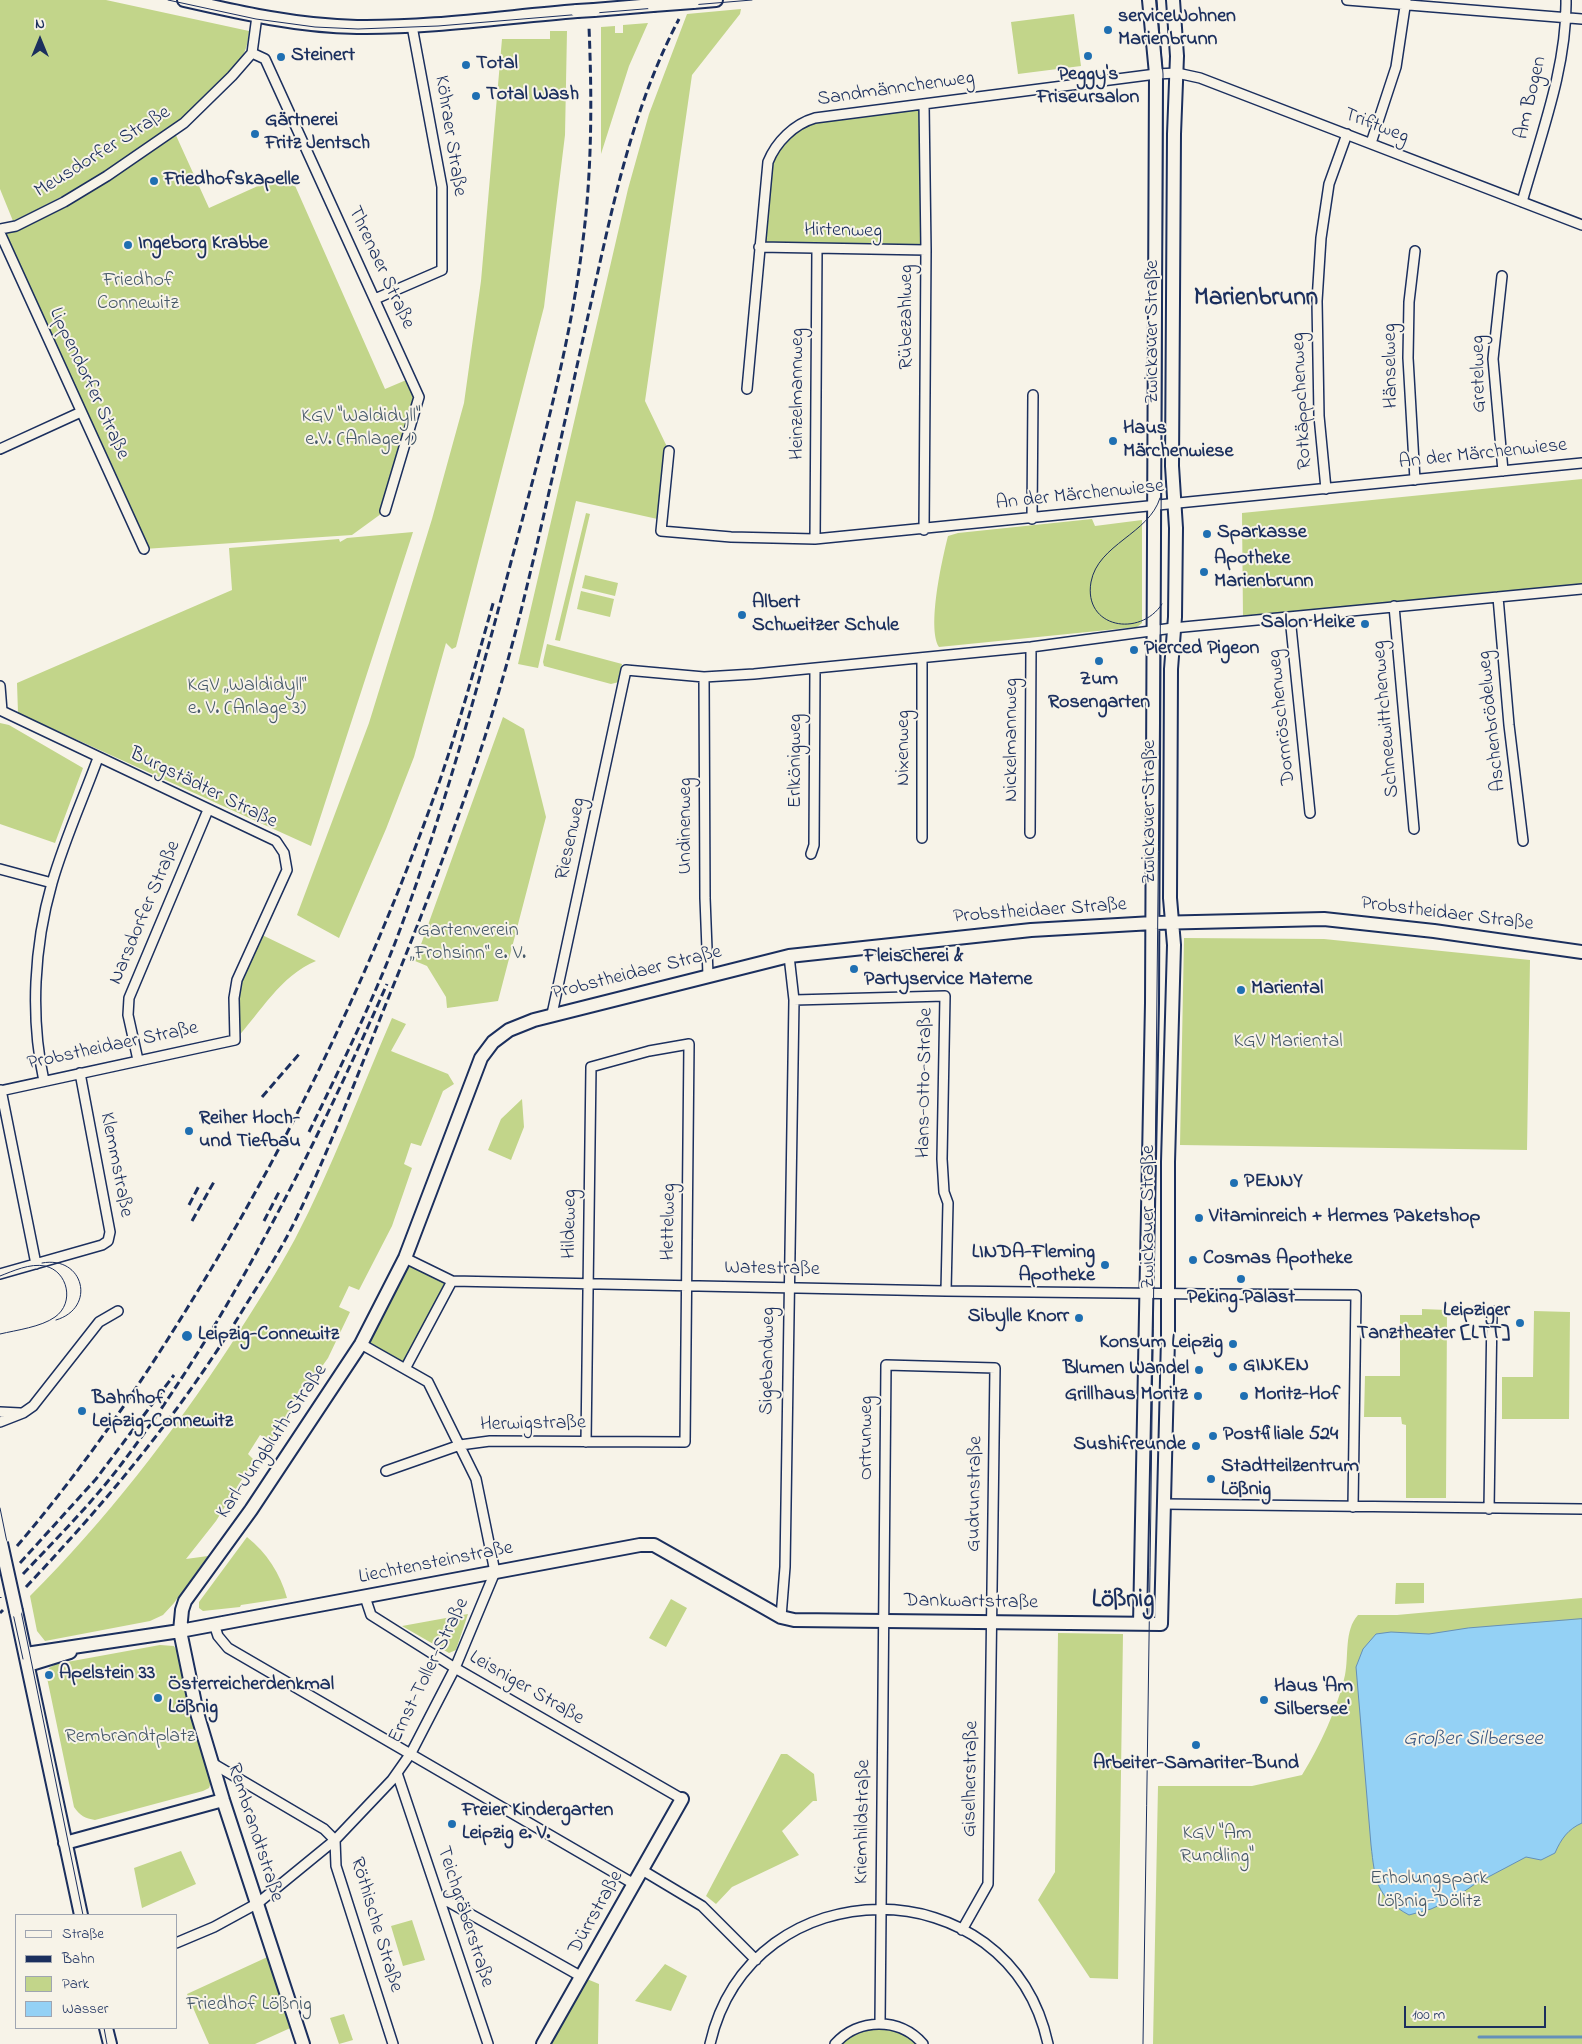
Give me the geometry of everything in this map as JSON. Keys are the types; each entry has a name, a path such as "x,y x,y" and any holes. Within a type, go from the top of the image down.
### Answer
{"main road":[{"path":"184,0 257,16 308,24 356,27 412,26 594,10 630,3 653,5 716,0"},
{"name":"Zwickauer Straße","path":"1140,1624 1146,1360 1145,1294 1150,1135 1154,631 1156,74 1149,0"},
{"name":"Zwickauer Straße","path":"1161,1624 1169,1294 1168,1162 1173,922 1170,898 1171,669 1176,504 1172,466 1172,363 1174,134 1177,73 1173,0"},
{"name":"Probstheidaer Straße","path":"509,1030 552,1014 708,974 789,956 1021,931 1173,922 1324,918 1434,930 1582,952"},
{"name":"Karl-Jungbluth-Straße","path":"180,1631 182,1610 186,1601 251,1510 361,1344 405,1258 481,1058 492,1042 509,1030"},
{"path":"1,1539 81,1914"},
{"name":"Liechtensteinstraße","path":"27,1660 82,1647 180,1631 634,1546 654,1546 781,1617"},
{"name":"Dankwartstraße","path":"781,1617 794,1620 1161,1624"},
{"name":"Rembrandtstraße","path":"180,1631 197,1713 223,1800 303,2044"},
{"name":"Dürrstraße","path":"543,2044 682,1799"},
{"path":"65,1844 223,1800"},
{"path":"106,2029 110,2044"}],"street":[{"path":"1347,0 1453,4 1582,19"},
{"name":"Am Bogen","path":"1522,202 1546,125 1566,18 1566,0"},
{"path":"1371,143 1396,68 1406,3"},
{"path":"252,53 257,16"},
{"name":"Köhraer Straße","path":"375,299 442,270 442,187 412,26"},
{"name":"Meusdorfer Straße","path":"0,229 16,226 64,202 146,150 184,123 232,76 252,53"},
{"name":"Threnaer Straße","path":"252,53 265,59 419,397 385,511"},
{"name":"Triftweg","path":"1156,74 1177,73 1200,78 1582,225"},
{"name":"Sandmännchenweg","path":"747,389 768,162 776,147 793,129 815,118 1049,86 1156,74"},
{"name":"Rübezahlweg","path":"924,104 926,250 924,530"},
{"name":"Rotkäppchenweg","path":"1326,489 1319,416 1317,301 1321,238 1328,184 1347,134"},
{"name":"Lippendorfer Straße","path":"0,233 144,549"},
{"name":"Hirtenweg","path":"759,247 926,250"},
{"name":"Heinzelmannweg","path":"815,540 817,249"},
{"name":"Hänselweg","path":"1415,251 1410,302 1408,358 1415,480"},
{"name":"Gretelweg","path":"1502,276 1493,359 1504,471"},
{"path":"1032,519 1033,395"},
{"path":"0,449 82,412"},
{"name":"An der Märchenwiese","path":"669,451 661,531 731,537 815,540 1582,463"},
{"path":"704,677 1031,648 1173,628 1582,589"},
{"name":"Aschenbrödelweg","path":"1498,597 1509,725 1523,841"},
{"name":"Schneewittchenweg","path":"1394,606 1414,829"},
{"name":"Dornröschenweg","path":"1290,617 1310,813"},
{"name":"Nickelmannweg","path":"1030,833 1031,648"},
{"name":"Nixenweg","path":"922,658 922,838"},
{"name":"Erlkönigweg","path":"811,854 814,845 815,668"},
{"name":"Riesenweg","path":"552,1014 626,670 704,677"},
{"name":"Undinenweg","path":"704,677 705,898 708,974"},
{"name":"Burgstädter Straße","path":"0,686 2,711 276,841 284,853 287,870 237,980 234,998 235,1040"},
{"path":"44,1081 37,1050 37,968 52,883 98,758"},
{"name":"Narsdorfer Straße","path":"138,1060 128,1015 129,998 208,810"},
{"path":"0,869 52,883"},
{"name":"Sigebandweg","path":"781,1617 785,1566 794,1000 789,956"},
{"name":"Hans-Otto-Straße","path":"794,1000 945,996 942,1160 944,1192 948,1202 946,1291"},
{"name":"Probstheidaer Straße","path":"0,1091 235,1040"},
{"name":"Hettelweg","path":"649,1051 690,1044 685,1442"},
{"name":"Hildeweg","path":"586,1442 591,1067 649,1051"},
{"name":"Klemmstraße","path":"0,1274 102,1245 108,1240 110,1232 80,1073"},
{"path":"0,1091 36,1264"},
{"name":"Watestraße","path":"405,1258 452,1281 946,1291 1356,1295 1353,1507"},
{"path":"405,1369 452,1281"},
{"path":"1489,1509 1492,1310"},
{"path":"0,1422 23,1413 46,1392 99,1322 118,1312"},
{"path":"361,1344 428,1382 476,1479 495,1572"},
{"name":"Ortrunweg","path":"884,1621 886,1366 995,1368"},
{"name":"Gudrunstraße","path":"992,1622 995,1368"},
{"path":"0,1412 23,1413"},
{"name":"Herwigstraße","path":"386,1471 460,1445 490,1440 685,1442"},
{"path":"1164,1504 1582,1509"},
{"name":"Ernst-Toller-Straße","path":"178,1943 214,1927 258,1903 334,1840 397,1772 411,1753 455,1668 495,1572"},
{"name":"Leisniger Straße","path":"365,1597 371,1615 455,1668 682,1799"},
{"name":"Kriemhildstraße","path":"880,2023 884,1621"},
{"name":"Giselherstraße","path":"962,1930 988,1884 992,1622"},
{"path":"214,1624 218,1636 228,1648 634,1884"},
{"name":"Röthische Straße","path":"212,1762 324,1829 334,1840 336,1866 393,2044"},
{"name":"Teichgräberstraße","path":"397,1772 488,2044"},
{"path":"642,1870 702,1906 756,1960"},
{"path":"440,1897 582,1977"},
{"path":"710,2044 718,2018 731,1992 756,1960 787,1934 816,1920 852,1910 881,1908 922,1913 962,1930 992,1950 1022,1984 1040,2017 1048,2044"},
{"path":"835,2044 856,2028 880,2023 902,2028 923,2044"}],"green space":[{"path":"0,0 106,0 249,31 248,41 242,57 229,75 158,136 112,168 63,196 13,221 0,189"},
{"path":"741,9 740,14 692,75 645,401 669,451 662,520 576,501 538,668 518,664 628,189 649,114 687,14"},
{"path":"1074,14 1081,66 1018,74 1011,22"},
{"path":"648,23 629,66 601,154 601,27 615,26 615,33 623,33 623,25"},
{"path":"550,31 567,31 565,135 544,307 456,647 452,649 446,643 414,757 386,829 339,938 297,915 369,723 432,519 464,403 481,281 502,39 550,39"},
{"path":"924,104 926,250 759,247 768,162 799,124"},
{"name":"Friedhof Connewitz","path":"174,131 209,208 289,172 385,389 411,378 419,397 385,511 352,535 144,549 0,229 16,226"},
{"path":"1582,479 1582,584 1243,618 1242,513"},
{"path":"586,513 590,514 560,641 555,640"},
{"path":"1092,519 1095,526 1142,520 1142,623 1137,627 939,647 936,637 935,609 939,576 948,536 958,533"},
{"name":"KGV „Waldidyll“ e. V. (Anlage 3)","path":"413,532 311,846 18,713 17,683 232,590 229,548 339,539 340,542 347,538"},
{"path":"585,575 618,583 615,596 582,588"},
{"path":"581,591 614,599 610,617 577,609"},
{"path":"547,644 622,664 619,682 611,684 544,666 543,662"},
{"name":"Gartenverein „Frohsinn“ e. V.","path":"503,717 524,729 546,817 498,1001 447,1008 446,997 427,966 415,961"},
{"path":"0,723 9,725 83,768 55,843 0,824"},
{"path":"258,933 316,961 303,968 281,985 235,1040 234,998"},
{"name":"KGV Mariental","path":"1184,938 1324,939 1530,960 1527,1150 1180,1145"},
{"path":"392,1018 406,1024 391,1051 448,1074 454,1084 443,1091 421,1146 411,1143 404,1164 412,1168 392,1226 359,1290 349,1286 339,1307 350,1312 328,1358 270,1440 260,1435 248,1454 254,1460 216,1521 186,1559 208,1556 163,1615 150,1621 45,1641 37,1631 30,1596 85,1538 161,1445 208,1379 255,1307 295,1239 308,1212 334,1157"},
{"path":"522,1099 524,1127 511,1160 488,1150 501,1119"},
{"path":"405,1258 452,1281 405,1369 361,1344"},
{"path":"1422,1309 1447,1310 1446,1498 1406,1498 1406,1425 1402,1424 1401,1417 1364,1417 1365,1376 1400,1376 1400,1315 1422,1315"},
{"path":"1534,1311 1570,1312 1569,1419 1502,1419 1502,1377 1533,1377"},
{"path":"247,1537 272,1564 281,1580 287,1598 241,1605 240,1607 203,1611 199,1608 199,1602"},
{"path":"1396,1583 1424,1583 1424,1603 1395,1604"},
{"name":"Erholungspark Lößnig-Dölitz","path":"1582,1598 1582,2044 1153,2044 1158,1786 1252,1786 1302,1775 1321,1740 1338,1700 1345,1675 1349,1636 1358,1615 1397,1615"},
{"path":"671,1599 687,1608 666,1647 649,1638"},
{"path":"468,1614 456,1650 449,1653 402,1626"},
{"path":"1058,1633 1123,1634 1118,1979 1090,1978 1038,1900 1055,1872"},
{"name":"Rembrandtplatz","path":"160,1645 174,1646 178,1653 211,1782 209,1788 95,1820 81,1815 74,1807 46,1673 49,1668 56,1664"},
{"path":"781,1754 787,1754 814,1774 817,1801 813,1801 782,1831 799,1855 732,1887 716,1904 706,1896"},
{"path":"181,1851 196,1884 142,1908 134,1868"},
{"path":"412,1920 425,1960 403,1966 391,1926"},
{"name":"Friedhof Lößnig","path":"274,1954 297,2025 255,2044 209,2044 187,1994"},
{"path":"665,1964 687,1976 671,2011 635,2001"},
{"path":"582,1977 599,1984 598,2044 543,2044"},
{"path":"344,2014 353,2040 339,2044 330,2018"},
{"path":"886,2028 906,2035 918,2044 840,2044 864,2029"}],"water":[{"name":"Großer Silbersee","path":"1582,1619 1582,1823 1566,1835 1555,1853 1541,1860 1526,1857 1475,1884 1453,1899 1431,1909 1409,1915 1398,1908 1384,1894 1379,1886 1374,1868 1356,1667 1363,1649 1376,1634 1391,1632 1429,1634 1468,1628"}],"waterway":[{"path":"1479,2037 1582,2037"}],"tram line":[{"path":"168,0 256,19 315,27 358,29 438,26 752,0"},
{"path":"1143,2044 1153,1328 1162,374 1163,74 1157,0"},
{"path":"1160,498 1146,521 1103,558 1091,582 1091,598 1096,610 1104,618 1115,623 1128,624 1140,621 1152,615 1162,604"},
{"path":"42,1263 56,1263 68,1267 76,1274 80,1284 81,1295 77,1305 69,1314 56,1320"},
{"path":"0,1276 28,1267 45,1266 59,1274 64,1281 67,1296 65,1304 55,1317 29,1328 0,1334"},
{"path":"0,1508 83,1914"},
{"path":"0,1554 23,1659"},
{"path":"104,2029 107,2044"}],"railway":[{"path":"26,1587 115,1487 195,1383 284,1242 336,1130 434,883 485,736 527,586 624,164 647,90 679,19"},
{"path":"309,1132 375,991 395,943 428,849 472,706 543,443 570,322 586,214 591,80 589,27"},
{"path":"17,1546 87,1458 151,1365 228,1240 298,1112 360,982 415,848 440,780 494,600"},
{"path":"23,1574 75,1520 123,1462 199,1350 235,1291 300,1169 387,984"},
{"path":"262,1097 300,1053"},
{"path":"192,1221 215,1180"},
{"path":"189,1205 200,1184"},
{"path":"264,1221 280,1190"},
{"path":"20,1563 96,1479 174,1375"},
{"path":"0,1613 3,1610"}],"place":[{"name":"serviceWohnen Marienbrunn","path":"1108,30"},
{"name":"Peggy's Friseursalon","path":"1088,56"},
{"name":"Steinert","path":"281,57"},
{"name":"Total","path":"466,65"},
{"name":"Total Wash","path":"476,96"},
{"name":"Gärtnerei Fritz Jentsch","path":"255,134"},
{"name":"Friedhofskapelle","path":"154,181"},
{"name":"Ingeborg Krabbe","path":"128,245"},
{"name":"Haus Märchenwiese","path":"1113,441"},
{"name":"Sparkasse","path":"1207,534"},
{"name":"Apotheke Marienbrunn","path":"1204,572"},
{"name":"Albert Schweitzer Schule","path":"742,615"},
{"name":"Salon Heike","path":"1365,624"},
{"name":"Pierced Pigeon","path":"1134,650"},
{"name":"Zum Rosengarten","path":"1099,661"},
{"name":"Fleischerei & Partyservice Materne","path":"854,969"},
{"name":"Mariental","path":"1241,990"},
{"name":"Reiher Hoch- und Tiefbau","path":"189,1131"},
{"name":"PENNY","path":"1234,1183"},
{"name":"Vitaminreich + Hermes Paketshop","path":"1199,1218"},
{"name":"Cosmas Apotheke","path":"1193,1260"},
{"name":"LINDA-Fleming Apotheke","path":"1105,1265"},
{"name":"Peking Palast","path":"1241,1279"},
{"name":"Sibylle Knorr","path":"1079,1318"},
{"name":"Leipziger Tanztheater [LTT]","path":"1520,1323"},
{"name":"Leipzig-Connewitz","path":"187,1336"},
{"name":"Konsum Leipzig","path":"1233,1344"},
{"name":"GINKEN","path":"1233,1367"},
{"name":"Blumen Wandel","path":"1199,1370"},
{"name":"Grillhaus Moritz","path":"1198,1396"},
{"name":"Moritz-Hof","path":"1244,1396"},
{"name":"Bahnhof Leipzig-Connewitz","path":"82,1411"},
{"name":"Postfiliale 524","path":"1213,1436"},
{"name":"Sushifreunde","path":"1196,1446"},
{"name":"Stadtteilzentrum Lößnig","path":"1211,1479"},
{"name":"Apelstein 33","path":"49,1675"},
{"name":"Österreicherdenkmal Lößnig","path":"158,1698"},
{"name":"Haus 'Am Silbersee'","path":"1264,1700"},
{"name":"Arbeiter-Samariter-Bund","path":"1196,1745"},
{"name":"Freier Kindergarten Leipzig e. V.","path":"452,1824"}],"district":[{"name":"Marienbrunn","path":"1256,300"},
{"name":"Lößnig","path":"1123,1602"}],"park label":[{"name":"KGV \"Waldidyll\" e.V. (Anlage 1)","path":"361,430"},
{"name":"KGV \"Am Rundling\"","path":"1217,1846"}]}
